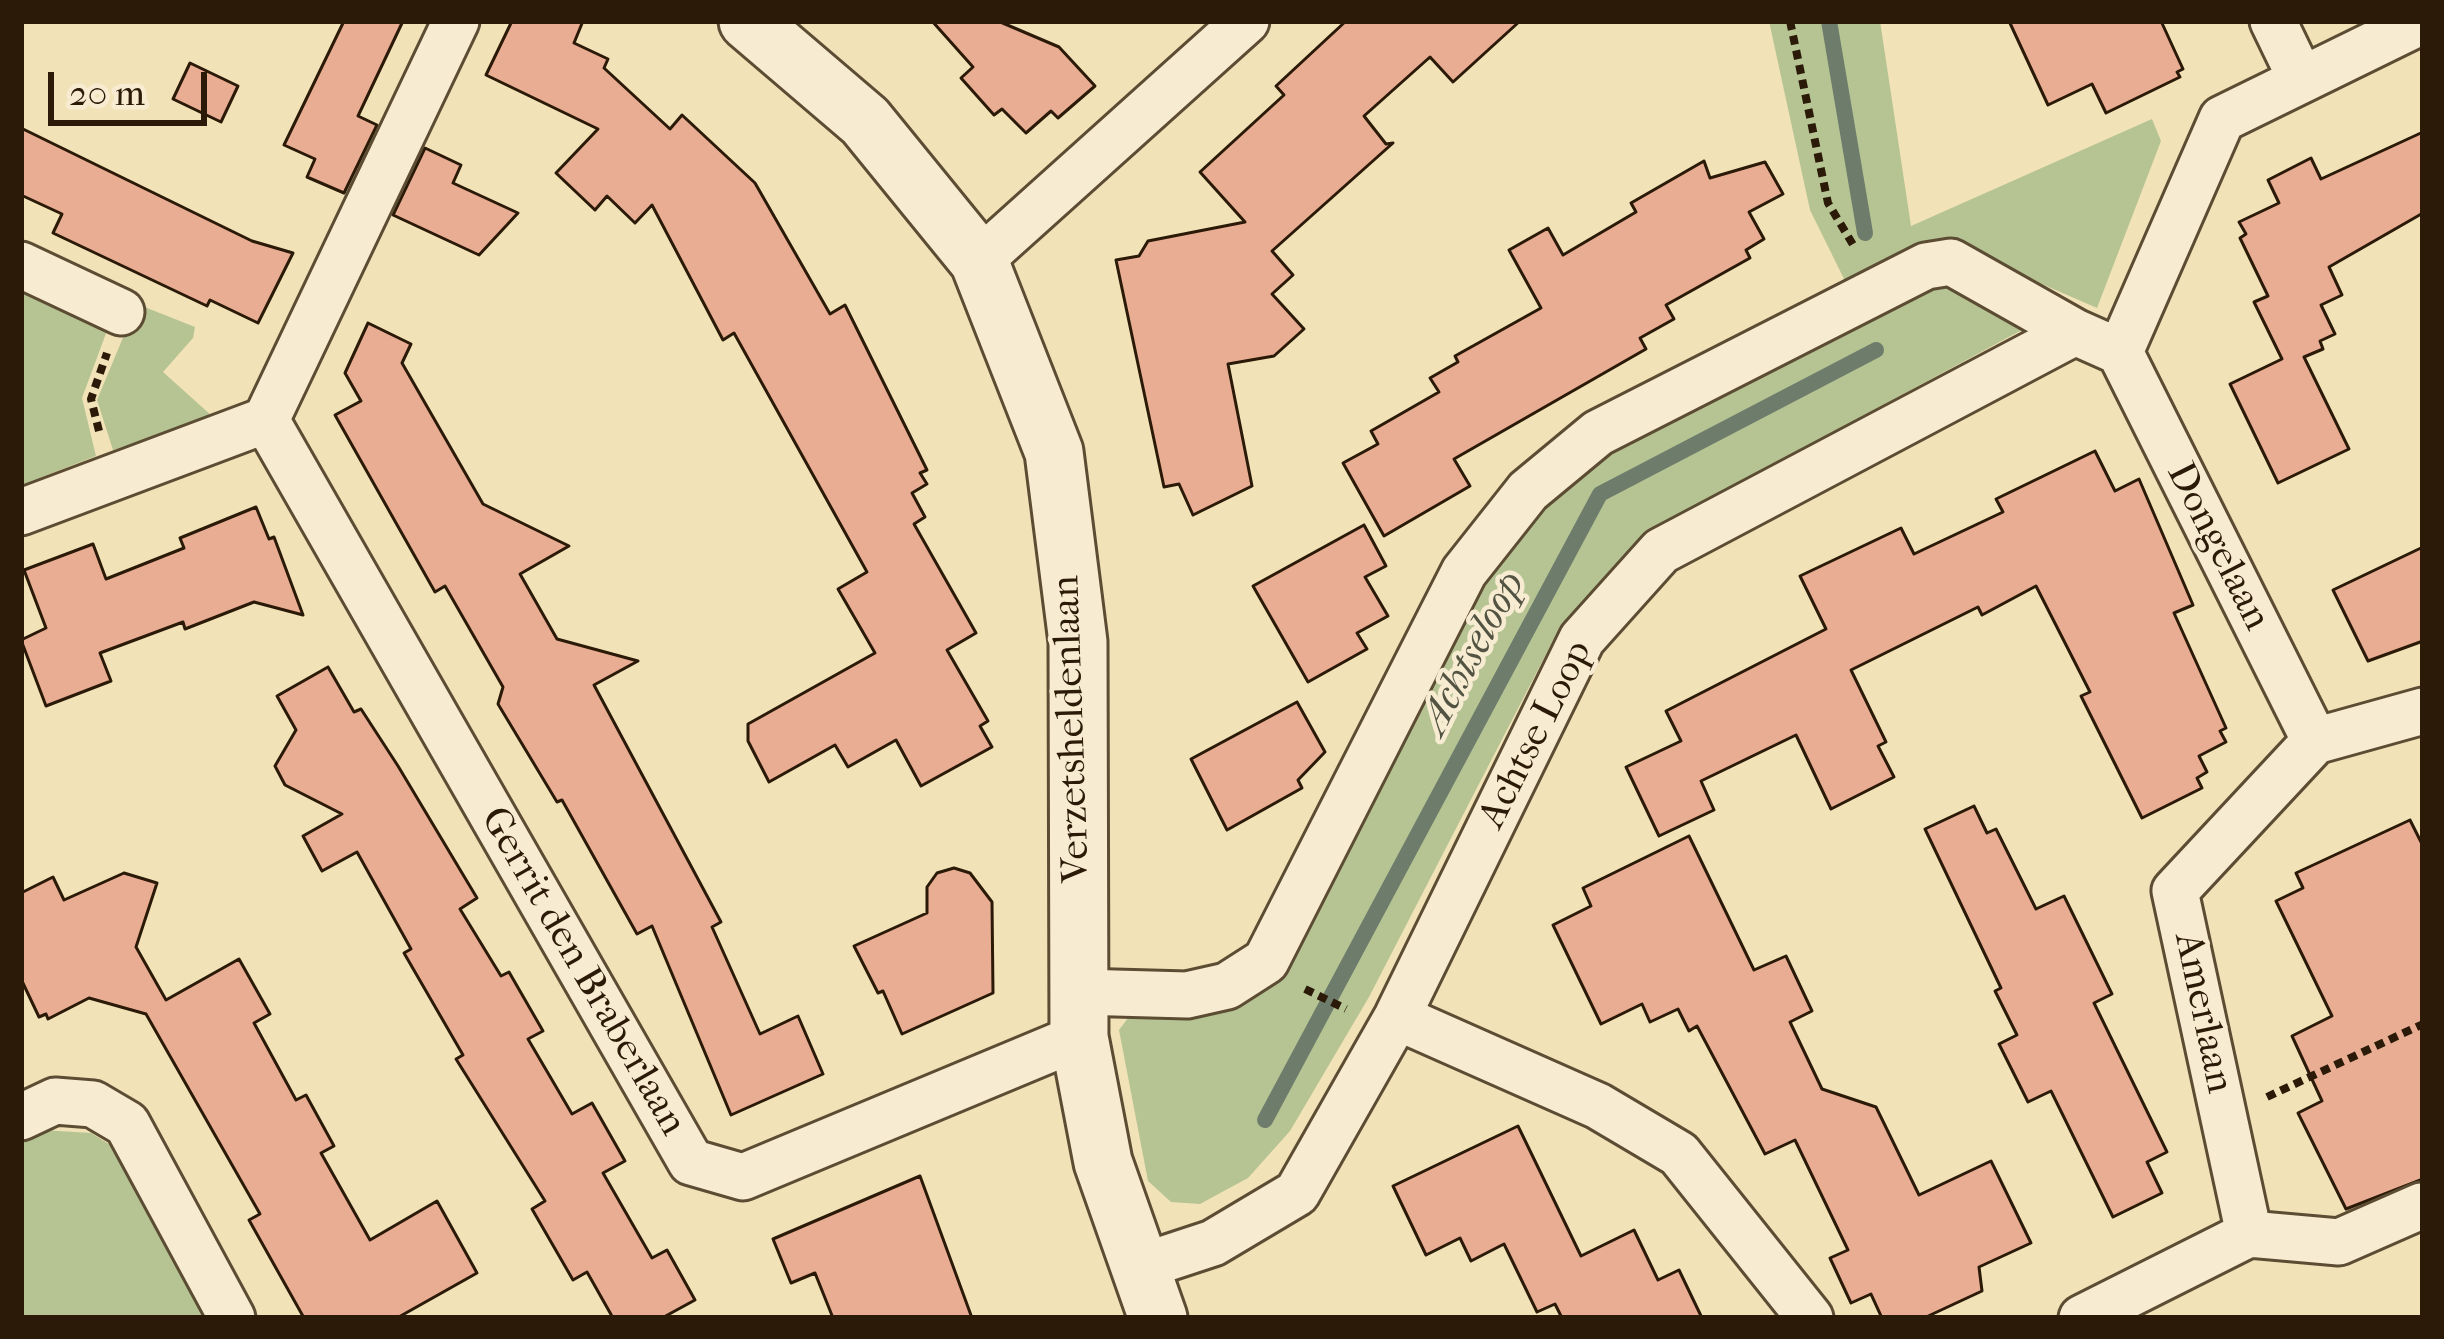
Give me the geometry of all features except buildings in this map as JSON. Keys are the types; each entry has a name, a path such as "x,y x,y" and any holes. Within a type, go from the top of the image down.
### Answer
{"street":[{"path":"21,512 266,420 456,21"},
{"name":"Verzetsheldenlaan","path":"748,21 865,121 979,261 1054,452 1078,642 1079,1014 1103,1162 1149,1293"},
{"path":"979,261 1246,21"},
{"path":"2273,21 2300,77"},
{"path":"1079,1014 1227,986 1266,961 1464,572 1528,491 1598,433 1925,266 1951,262 2120,352 2222,119 2422,21"},
{"path":"21,265 121,312"},
{"name":"Achtse Loop","path":"1149,1293 1213,1243 1297,1193 1379,1017 1582,639 1661,551 2075,332"},
{"name":"Dongelaan","path":"2120,352 2314,741"},
{"name":"Gerrit den Braberlaan","path":"266,420 691,1162 742,1177 1079,1014"},
{"path":"2314,741 2423,711"},
{"name":"Amerlaan","path":"2249,1234 2175,891 2314,741"},
{"path":"1379,1017 1598,1106 1679,1154 1810,1318"},
{"path":"21,1117 55,1101 93,1104 127,1124 232,1318"},
{"path":"2082,1318 2249,1234 2339,1243 2421,1206"}],"path":[{"path":"1790,21 1828,202 1878,288"},
{"path":"109,478 92,399 121,312"},
{"path":"1284,978 1379,1017"},
{"path":"2224,1117 2423,1024"}],"green space":[{"path":"1769,21 1880,21 1911,226 2152,119 2161,141 2097,308 1950,244 1846,283 1810,210"},
{"path":"1933,277 2031,325 1648,532 1559,629 1369,997 1290,1131 1248,1178 1200,1204 1171,1202 1148,1181 1119,1030 1134,1010 1230,1003 1272,985 1482,579 1545,501 1612,445"},
{"path":"21,285 108,328 82,398 96,456 21,485"},
{"path":"137,304 195,327 193,338 163,372 212,416 113,450 97,400"},
{"path":"42,1130 91,1133 125,1154 212,1318 21,1318 21,1140"}],"waterway":[{"name":"Achtseloop","path":"1829,21 1865,233"},
{"name":"Achtseloop","path":"1265,1120 1600,494 1876,350"}]}
